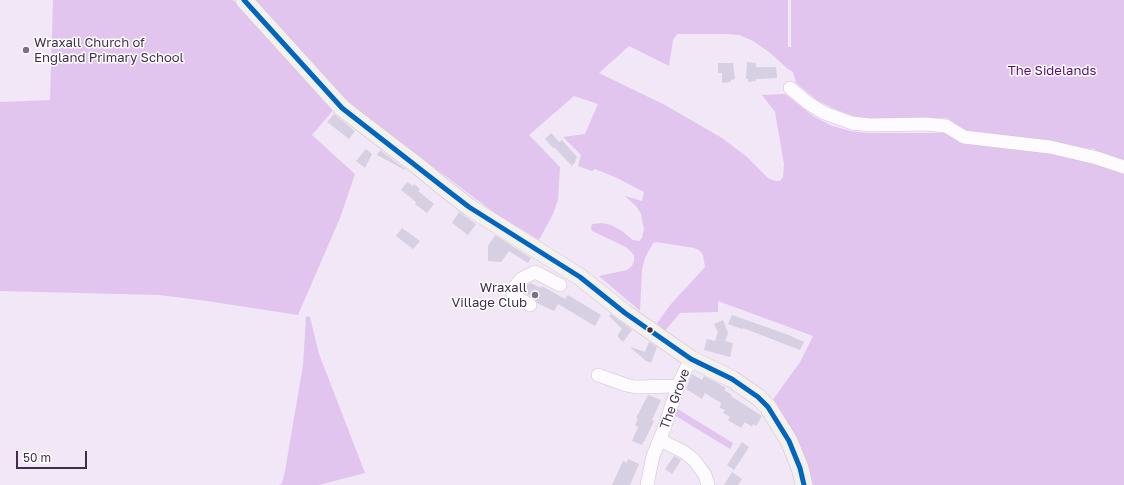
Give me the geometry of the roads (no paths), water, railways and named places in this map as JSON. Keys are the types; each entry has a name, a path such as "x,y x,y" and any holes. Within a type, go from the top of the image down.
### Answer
{"main road":[{"path":"244,0 342,108 469,207 559,263 651,332 691,359 746,388 758,397 768,407 789,442 800,468 804,485"}],"street":[{"path":"790,88 808,103 824,113 852,123 870,125 926,124 946,126 964,137 1050,147 1097,158 1124,167"},
{"path":"547,279 559,263"},
{"path":"530,305 513,295 513,289 521,279 534,272 560,285"},
{"name":"The Grove","path":"647,485 651,462 678,386 691,359"},
{"path":"598,375 626,386 678,386"},
{"name":"The Grove","path":"660,440 684,452 694,460 705,475 708,485"}],"place":[{"name":"Wraxall Church of England Primary School","path":"26,50"},
{"name":"Wraxall Village Club","path":"535,295"}],"park label":[{"name":"The Sidelands","path":"1052,71"}]}
